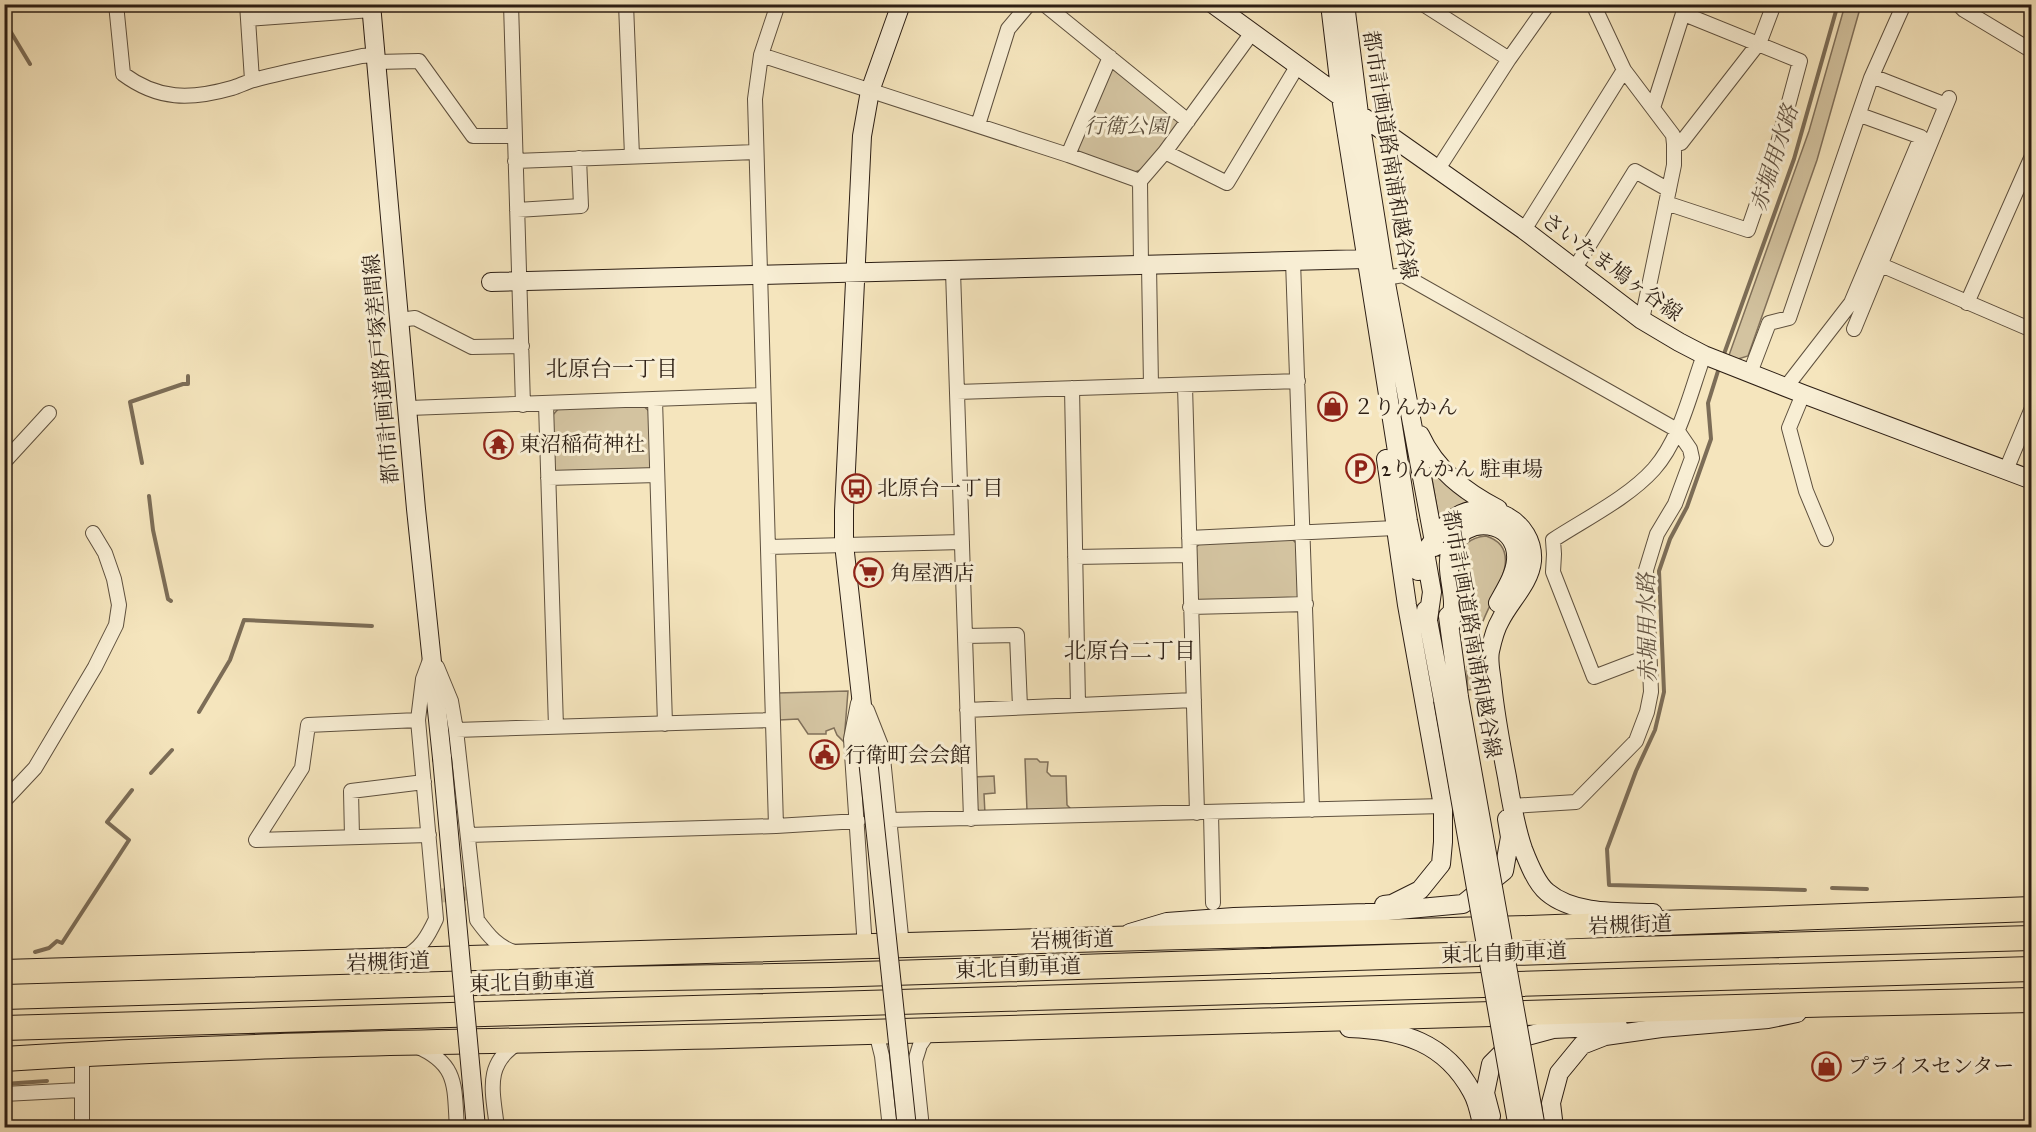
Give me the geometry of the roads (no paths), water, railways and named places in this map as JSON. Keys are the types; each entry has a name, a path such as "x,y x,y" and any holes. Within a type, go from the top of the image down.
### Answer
{"highway":[{"name":"岩槻街道","path":"4,972 1529,928 2031,909"},
{"name":"東北自動車道","path":"4,997 830,975 2031,938"},
{"name":"東北自動車道","path":"4,1028 2031,969"},
{"path":"4,1059 82,1054 408,1043 876,1032 1849,1003 2031,1000"}],"street":[{"path":"116,4 123,74 140,86 170,96 206,94 233,88 252,80 362,56 419,61 473,136 514,136"},
{"path":"511,4 523,405"},
{"path":"626,4 632,156"},
{"path":"776,826 755,99 761,55 778,4"},
{"path":"901,4 870,91 862,136 844,544 907,1128"},
{"path":"978,125 1008,29 1029,4"},
{"path":"1044,4 1188,121"},
{"name":"さいたま鳩ヶ谷線","path":"1213,4 1251,34 1341,97 1359,114 1524,230 1642,320 1704,356 2031,480"},
{"name":"都市計画道路南浦和越谷線","path":"1330,4 1341,97 1408,521 1428,620 1451,698 1536,1128"},
{"name":"都市計画道路南浦和越谷線","path":"1345,4 1359,114 1386,278 1450,627 1451,698 1518,1128"},
{"path":"1423,4 1509,59"},
{"path":"1438,169 1509,59 1548,4"},
{"path":"1593,4 1624,70 1672,135 1674,144 1674,165 1642,320"},
{"path":"1674,144 1681,143 1758,44 1774,4"},
{"path":"1750,373 1769,323 1790,318 1872,76 1904,4"},
{"path":"1958,4 2031,51"},
{"path":"252,80 248,12 372,7"},
{"name":"都市計画道路戸塚差間線","path":"372,7 431,654 448,730 442,758 476,1128"},
{"path":"1575,268 1635,171 1667,196 1748,230 1778,143 1800,61 1758,44 1685,9 1653,108"},
{"path":"1151,386 1140,181 1165,152 1251,34"},
{"path":"761,55 978,125 1140,181"},
{"path":"1068,155 1110,57"},
{"path":"1165,152 1227,183 1298,65"},
{"path":"1524,230 1624,70"},
{"path":"1854,329 1947,102 1872,76"},
{"path":"1786,387 1851,303 1921,137 1860,115"},
{"path":"515,160 756,152"},
{"path":"1967,303 2031,156"},
{"path":"516,210 581,206 579,158"},
{"path":"491,282 1366,259"},
{"path":"1293,261 1312,810"},
{"path":"1881,265 2031,330"},
{"path":"952,271 971,819"},
{"path":"1386,278 1403,275 1677,430 1690,449 1692,458 1675,504 1658,534 1646,570 1651,692 1647,712 1636,741 1576,802 1512,806"},
{"path":"399,320 415,318 472,347 522,346"},
{"path":"1326,915 1345,910 1392,904 1420,890 1441,864 1443,806 1395,528 1378,387 1380,349"},
{"path":"1649,656 1594,677 1553,572 1553,540 1636,485 1655,468 1677,430 1704,356"},
{"path":"957,392 1298,381"},
{"path":"1185,386 1194,700 1213,903"},
{"path":"1072,388 1078,704"},
{"path":"1803,394 1789,428 1806,491 1826,539"},
{"path":"409,408 763,395"},
{"path":"655,400 665,723"},
{"path":"546,404 556,727"},
{"path":"2006,471 2031,408"},
{"path":"4,462 49,413"},
{"path":"1412,417 1425,446 1443,471 1470,494 1506,514 1526,536 1531,549 1532,562 1528,575 1499,622 1490,653 1495,714 1512,806 1524,849 1541,886 1548,893 1582,908 1635,913 1807,911 1876,916"},
{"path":"548,478 657,475"},
{"path":"1428,620 1432,592 1425,552 1455,517 1469,511 1489,510 1506,514"},
{"path":"1108,939 1167,922 1366,913 1463,904 1504,872 1510,837 1481,693 1481,656 1484,633 1509,582 1516,561 1511,539 1494,525 1472,528 1461,534 1451,547 1448,563 1453,604 1450,627"},
{"path":"1189,538 1395,528"},
{"path":"4,801 35,768 116,625 119,605 114,579 105,553 93,533"},
{"path":"768,547 962,542"},
{"path":"1075,557 1190,555"},
{"path":"1190,607 1306,604"},
{"path":"965,636 1017,635 1020,707"},
{"path":"396,962 412,953 426,940 436,919 418,720 423,679 431,654"},
{"path":"860,692 882,748 902,946"},
{"path":"860,692 851,739 865,948"},
{"path":"967,710 1194,700"},
{"path":"418,720 308,725 302,768 256,840 429,835"},
{"path":"535,957 509,951 492,939 477,920 468,835 448,730 773,720"},
{"path":"352,837 351,790 424,782"},
{"path":"890,820 1443,806"},
{"path":"468,835 776,826 858,821"},
{"path":"1554,1128 1551,1103 1559,1073 1582,1045 1605,1036 1661,1028 1768,1019 1849,1003"},
{"path":"1192,1023 1249,1029 1320,1027 1378,1029 1418,1040 1453,1063 1473,1093 1483,1128"},
{"path":"1495,1128 1485,1093 1491,1064 1516,1039 1553,1029 1621,1026 1661,1028"},
{"path":"922,1128 915,1061 920,1045 931,1029"},
{"path":"876,1032 882,1056 890,1128"},
{"path":"497,1128 492,1079 501,1058 509,1048 525,1040"},
{"path":"408,1043 434,1055 450,1071 457,1128"},
{"path":"82,1054 82,1128"},
{"path":"4,1094 81,1090"}],"waterway":[{"name":"赤堀用水路","path":"1724,354 1794,159 1838,4"},
{"path":"9,29 30,64"},
{"name":"赤堀用水路","path":"1718,371 1708,403 1711,439 1687,507 1670,539 1659,571 1664,692 1655,730 1636,771 1607,849 1609,885 1805,890"},
{"path":"142,463 130,402 188,384 188,376"},
{"path":"149,496 153,530 168,599 171,601"},
{"path":"199,712 230,660 244,620 372,626"},
{"path":"151,773 172,750"},
{"path":"35,952 49,948 57,941 62,943 129,840 107,822 132,790"},
{"path":"1832,888 1867,889"},
{"path":"4,1084 47,1081"}],"tunnel":[{"path":"434,896 474,893"}],"place":[{"name":"２りんかん","path":"1332,407"},
{"name":"東沼稲荷神社","path":"498,444"},
{"name":"2りんかん 駐車場","path":"1360,469"},
{"name":"北原台一丁目","path":"856,488"},
{"name":"角屋酒店","path":"869,573"},
{"name":"行衛町会会館","path":"824,755"},
{"name":"プライスセンター","path":"1827,1066"}],"district":[{"name":"北原台一丁目","path":"612,368"},
{"name":"北原台二丁目","path":"1130,650"}],"park label":[{"name":"行衛公園","path":"1126,126"}]}
